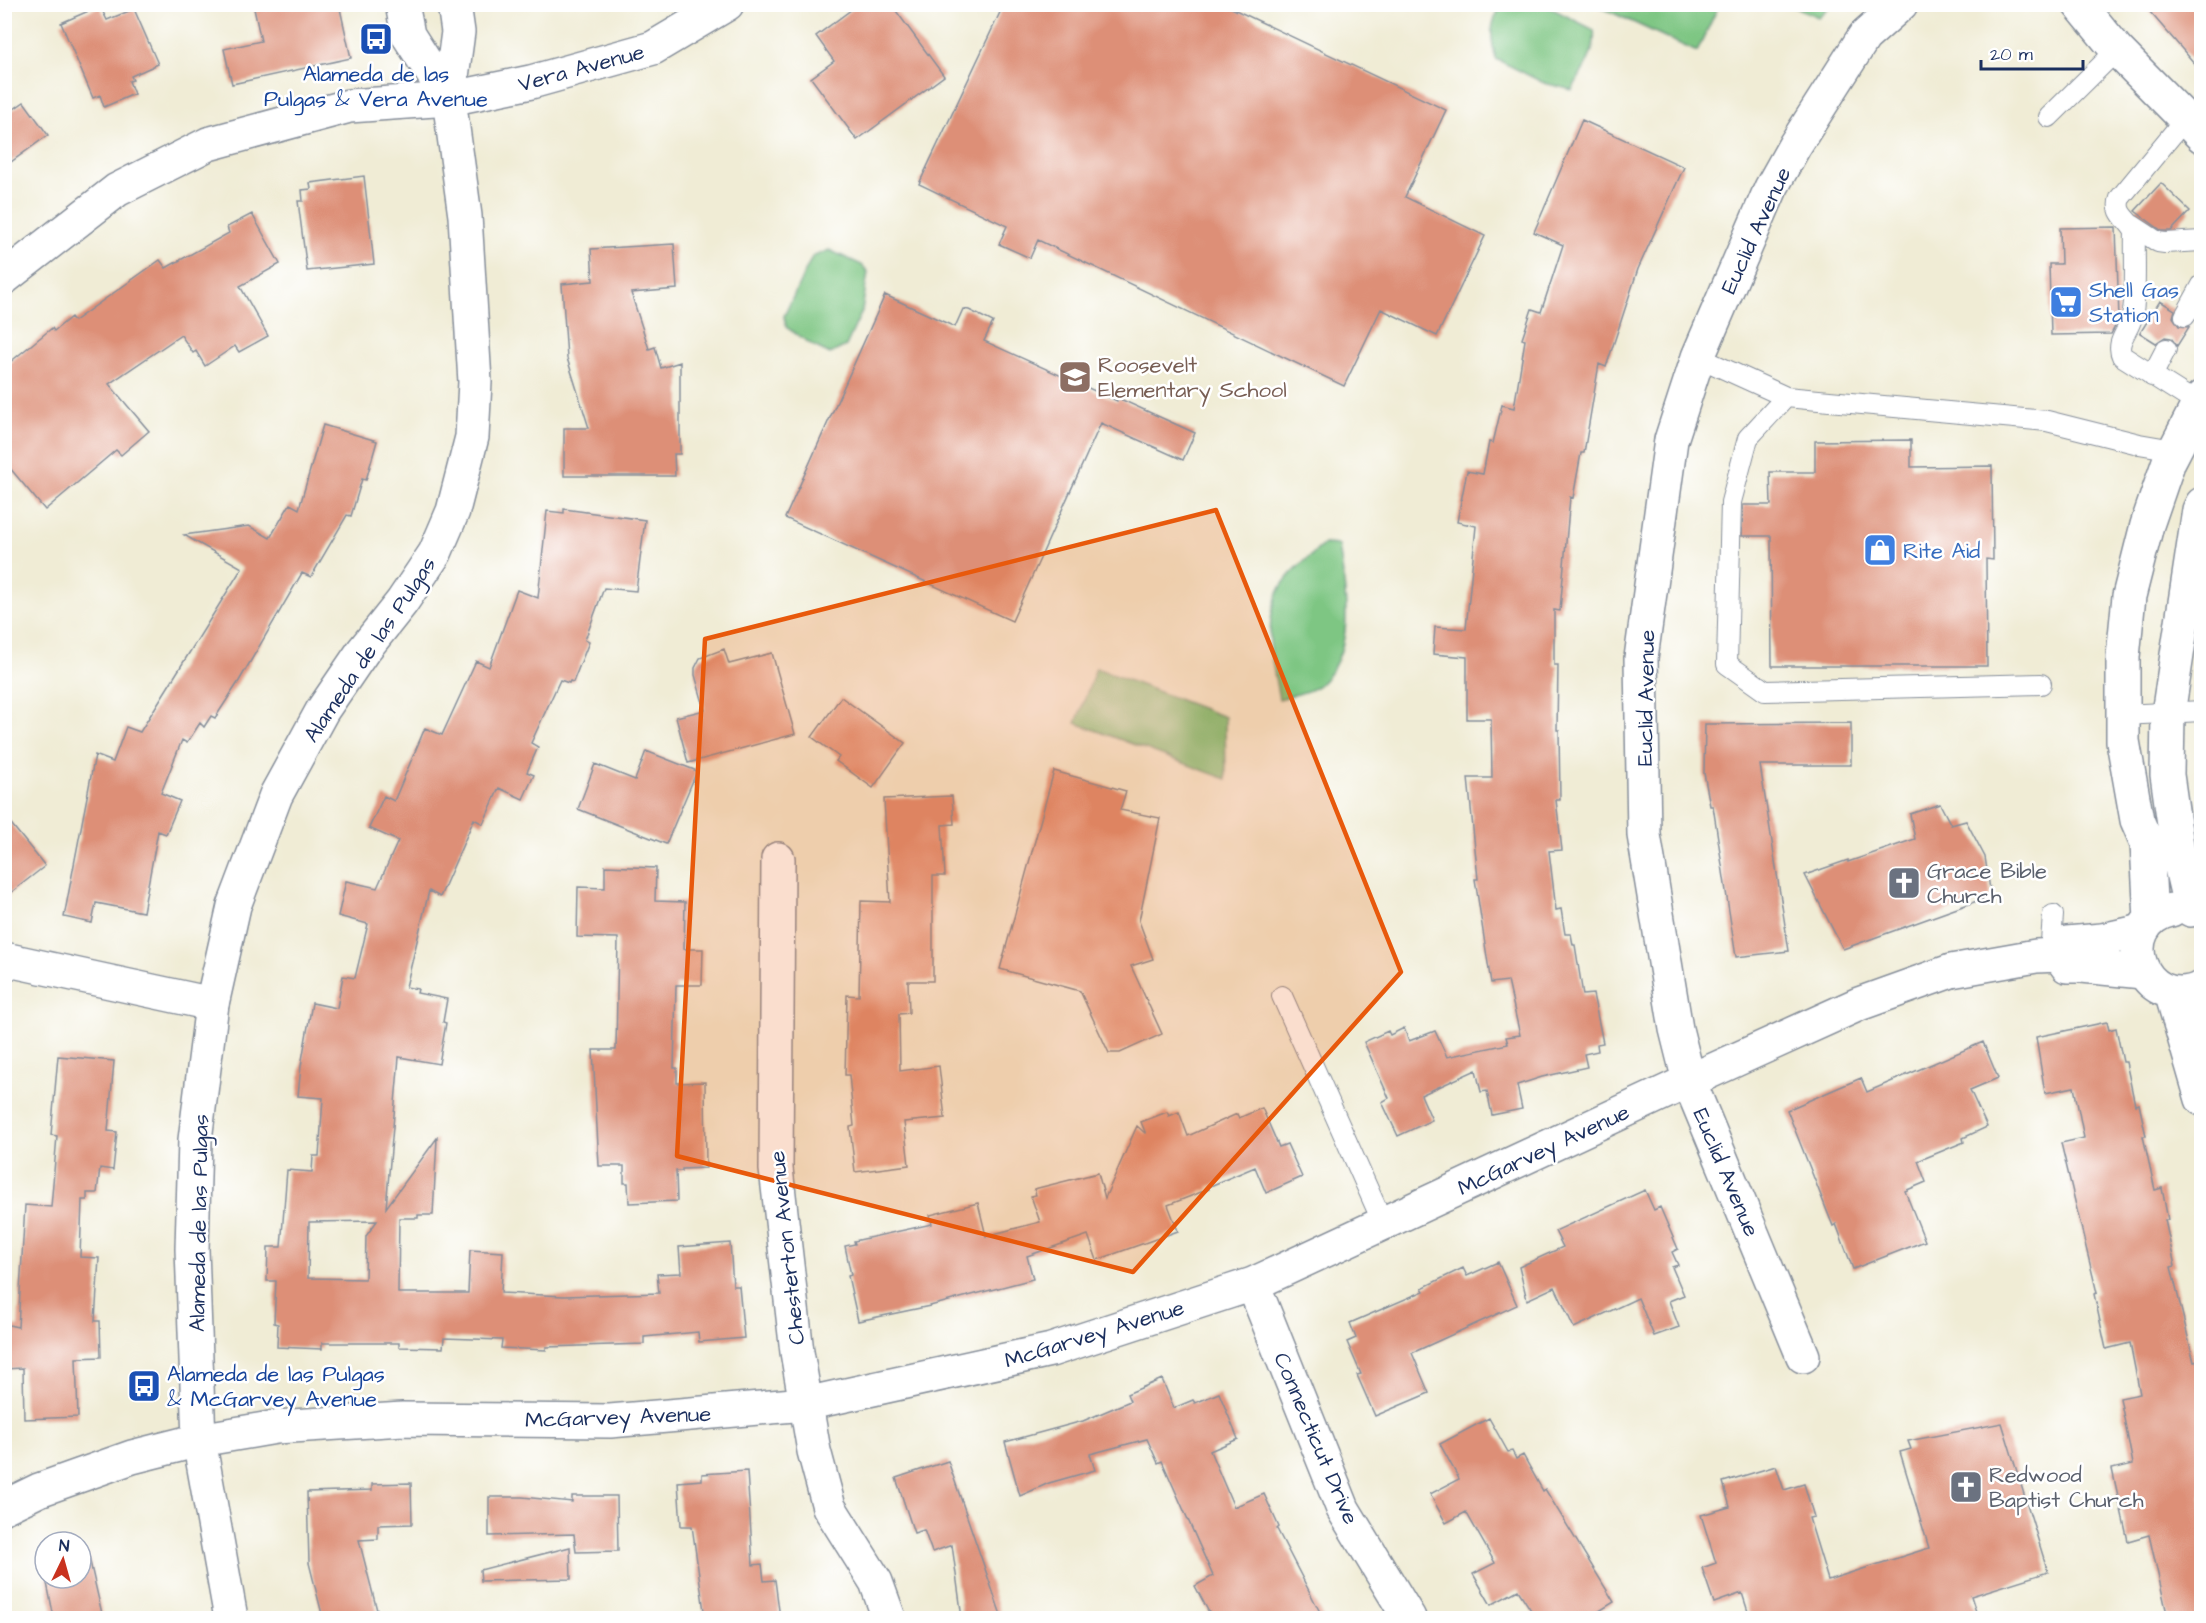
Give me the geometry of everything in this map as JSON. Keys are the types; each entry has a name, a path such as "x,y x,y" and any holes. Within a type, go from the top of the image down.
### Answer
{"street":[{"name":"Alameda de las Pulgas","path":"402,4 408,35 449,99"},
{"name":"Alameda de las Pulgas","path":"231,1618 200,1440 192,1249 195,1140 212,1004 234,906 276,795 322,711 435,553 453,511 472,437 475,382 466,226 449,99 458,32 454,4"},
{"name":"Vera Avenue","path":"4,278 117,190 208,144 349,106 449,99 531,82 653,48 727,4"},
{"name":"Euclid Avenue","path":"1803,1356 1689,1081 1676,1029 1644,836 1641,658 1671,440 1698,357 1771,188 1790,154 1864,38 1901,4"},
{"path":"2079,4 2118,50 2193,127"},
{"path":"2200,401 2174,450 2147,525 2129,596 2123,657 2123,741 2119,768 2147,843 2146,925 2138,944 2138,959 2143,972 2153,984 2165,991 2186,990 2202,1099"},
{"path":"2196,912 2179,859 2167,775 2168,714 2181,619 2199,510 2202,504"},
{"name":"Chesterton Avenue","path":"778,859 776,1169 796,1353 814,1451 829,1507 876,1582 889,1618"},
{"name":"McGarvey Avenue","path":"4,1506 39,1490 132,1457 200,1440 276,1426 403,1419 610,1421 805,1404 1051,1350 1253,1284 1859,1004 1951,971 2055,955 2067,944 2102,940 2146,925 2163,912 2177,908 2196,912"},
{"path":"2055,955 2067,966 2143,972"},
{"path":"4,959 212,1004"},
{"name":"Connecticut Drive","path":"1253,1284 1343,1509 1409,1618"}],"lane":[{"path":"2049,117 2118,50"},
{"path":"2193,127 2120,198 2117,205 2119,212 2132,225 2158,242 2202,241"},
{"path":"2132,225 2135,232 2132,317 2119,350 2122,356 2152,376 2200,401"},
{"path":"2185,316 2202,285"},
{"path":"2152,376 2166,349"},
{"path":"1698,357 1786,398 2047,422 2174,450"},
{"path":"1786,398 1748,438 1731,502 1727,664 1765,691 2041,684"},
{"path":"2123,715 2202,711"},
{"path":"2053,915 2055,955"},
{"path":"1282,996 1383,1223"}],"highlighted area":[{"path":"1216,510 1401,972 1133,1272 677,1156 705,639"}],"green space":[{"path":"1832,4 1818,17 1790,5"},
{"path":"1502,5 1545,5 1594,30 1591,54 1572,90 1544,83 1496,59 1492,31 1495,18"},
{"path":"1596,5 1719,5 1697,52"},
{"path":"829,250 862,265 868,272 862,311 846,346 830,354 786,327 784,316 812,257"},
{"path":"1324,544 1339,545 1346,601 1344,638 1331,671 1319,685 1306,692 1279,699 1270,643 1275,600 1290,575"},
{"path":"1096,668 1225,717 1226,779 1076,723"}],"building":[{"path":"253,4 339,4 351,58 232,84 224,49 261,41"},
{"path":"859,4 891,4 944,76 857,140 811,78 834,61 816,36"},
{"path":"1004,4 1223,4 1446,110 1405,197 1485,236 1437,336 1381,309 1344,386 1038,240 1030,258 999,244 1007,226 919,184"},
{"path":"2143,4 2202,4 2202,72"},
{"path":"100,6 107,20 134,9 158,64 131,76 133,80 129,81 134,94 104,107 100,95 93,98 61,23"},
{"path":"24,102 48,135 4,167 4,116"},
{"path":"1582,120 1684,167 1638,269 1606,367 1599,364 1584,453 1581,453 1573,498 1570,497 1560,611 1554,610 1554,665 1558,665 1557,730 1559,730 1560,800 1556,800 1562,850 1549,851 1556,910 1561,909 1565,934 1571,934 1573,945 1575,945 1583,995 1593,994 1603,1043 1597,1044 1598,1051 1584,1054 1587,1067 1517,1085 1522,1109 1492,1115 1487,1091 1481,1092 1476,1070 1421,1095 1432,1120 1398,1136 1382,1102 1389,1098 1364,1042 1388,1031 1390,1035 1404,1028 1409,1041 1435,1031 1447,1057 1508,1044 1506,1037 1520,1035 1508,981 1491,983 1475,879 1478,879 1468,778 1492,778 1491,719 1467,719 1467,657 1433,654 1435,627 1466,629 1476,526 1457,522 1467,471 1483,474 1489,442 1493,443 1502,405 1514,408 1525,340 1522,339 1532,309 1541,312 1563,245 1534,232"},
{"path":"364,176 374,264 307,271 298,201 303,201 302,190 311,189 310,183"},
{"path":"2161,183 2190,211 2171,231 2162,231 2135,211"},
{"path":"252,214 280,264 240,286 268,336 239,352 235,346 205,366 196,351 193,353 181,335 109,384 149,431 121,455 116,450 45,510 4,461 4,367 52,328 54,331 71,317 74,321 160,260 166,268 229,233 227,227"},
{"path":"2116,227 2119,319 2111,334 2051,335 2049,264 2061,264 2060,228"},
{"path":"674,244 677,289 631,293 649,349 655,347 661,368 680,362 680,454 674,454 675,476 564,476 564,428 589,428 567,358 562,284 593,281 591,249"},
{"path":"885,295 955,327 963,309 969,310 993,322 984,341 1117,401 1118,398 1195,433 1183,460 1101,423 1012,621 785,518"},
{"path":"2160,301 2175,310 2173,317 2179,326 2189,327 2177,346 2171,338 2165,337 2156,343 2140,333"},
{"path":"323,425 377,441 366,480 362,479 351,516 347,515 311,577 302,573 215,718 211,716 204,727 200,723 187,743 182,740 161,793 180,801 166,834 158,831 143,912 96,903 92,923 64,917 95,755 113,762 126,727 140,732 242,568 184,535 249,526 270,538 290,504 299,509"},
{"path":"1911,440 1911,467 1992,466 1993,560 1986,559 1987,666 1772,666 1771,536 1742,536 1743,505 1771,505 1770,472 1815,472 1815,441"},
{"path":"564,509 645,520 636,591 604,588 585,640 589,642 573,682 560,680 531,743 538,747 527,772 534,775 523,799 499,788 483,824 474,819 440,897 429,891 406,987 418,989 417,993 447,999 443,1022 446,1023 439,1064 399,1057 386,1208 437,1138 433,1215 399,1218 398,1293 468,1293 470,1250 503,1252 501,1293 564,1296 659,1293 657,1274 681,1273 679,1247 730,1243 733,1286 739,1286 744,1338 699,1342 698,1332 644,1337 644,1344 546,1347 546,1350 501,1348 502,1340 444,1338 443,1348 399,1347 399,1343 322,1343 322,1349 277,1347 278,1324 274,1323 276,1281 267,1281 268,1247 281,1247 287,1170 312,1172 313,1156 319,1156 323,1098 298,1096 312,1003 337,1008 343,976 355,978 368,924 338,916 346,881 377,888 398,841 369,828 384,796 394,801 425,728 442,735 476,661 489,667 517,590 538,598 547,511 564,513","holes":["377,1221 366,1236 365,1279 308,1278 309,1222"]},
{"path":"724,649 729,664 772,653 795,734 688,763 676,717 705,710 695,668 700,658"},
{"path":"841,697 905,743 873,788 836,761 839,757 812,737"},
{"path":"1851,723 1851,765 1760,765 1789,951 1736,957 1713,806 1710,806 1704,773 1705,724"},
{"path":"646,751 697,771 666,844 578,809 595,764 635,780"},
{"path":"1054,771 1126,791 1120,810 1160,818 1139,921 1153,959 1131,966 1162,1034 1120,1053 1109,1053 1080,991 1000,969"},
{"path":"952,796 954,824 942,825 945,876 933,876 933,981 908,981 909,1013 899,1014 900,1071 939,1066 945,1118 904,1122 909,1165 855,1172 850,1127 854,1126 849,1075 845,1075 847,995 859,996 861,901 890,902 884,799"},
{"name":"Grace Bible Church","path":"1940,804 1951,825 1966,821 1985,857 1991,896 1843,949 1805,875 1915,839 1910,814"},
{"path":"4,815 45,866 4,898"},
{"path":"605,866 656,868 655,901 685,902 684,949 703,949 702,985 676,985 674,1068 677,1068 677,1083 705,1082 706,1168 676,1171 677,1201 629,1203 628,1183 624,1183 624,1166 599,1166 593,1050 616,1050 618,938 577,937 578,887 605,888"},
{"path":"2107,1022 2109,1030 2116,1028 2135,1105 2139,1104 2146,1136 2143,1136 2155,1190 2162,1188 2168,1220 2165,1220 2175,1266 2171,1267 2194,1362 2198,1361 2202,1378 2202,1618 2168,1618 2149,1535 2128,1541 2112,1469 2133,1464 2120,1398 2140,1394 2130,1343 2106,1349 2094,1294 2097,1293 2061,1143 2084,1138 2074,1087 2045,1093 2036,1037"},
{"path":"1983,1042 1998,1078 1970,1090 1987,1127 1963,1138 1964,1142 1918,1161 1926,1182 1905,1191 1925,1241 1853,1269 1836,1224 1833,1226 1787,1110 1861,1078 1867,1092"},
{"path":"58,1056 114,1061 108,1131 117,1132 113,1170 100,1168 97,1193 87,1193 87,1200 82,1200 80,1257 99,1258 95,1321 100,1321 101,1357 76,1358 78,1417 24,1419 23,1368 4,1369 4,1324 18,1327 25,1205 51,1207 57,1136 51,1135"},
{"path":"1262,1108 1279,1147 1287,1144 1302,1177 1266,1193 1255,1167 1168,1205 1178,1231 1097,1260 1088,1235 1027,1256 1033,1279 930,1306 858,1321 848,1276 851,1275 845,1246 855,1244 854,1241 932,1224 930,1215 978,1203 986,1236 1040,1222 1031,1196 1036,1195 1034,1189 1098,1173 1105,1198 1137,1126 1146,1134 1141,1122 1167,1112 1169,1116 1179,1112 1188,1136 1237,1114 1239,1118"},
{"path":"1645,1190 1654,1210 1660,1207 1678,1249 1672,1252 1678,1265 1672,1267 1684,1295 1669,1301 1679,1327 1654,1336 1638,1298 1574,1328 1555,1287 1527,1300 1519,1267 1563,1247 1555,1231"},
{"path":"1498,1262 1517,1305 1412,1353 1429,1393 1375,1416 1357,1375 1361,1374 1347,1342 1356,1338 1350,1323 1424,1291 1422,1288 1463,1268 1467,1276"},
{"path":"1162,1379 1174,1408 1193,1400 1195,1403 1219,1393 1238,1439 1210,1451 1234,1507 1264,1494 1279,1527 1277,1529 1323,1618 1212,1618 1195,1586 1213,1576 1162,1461 1158,1463 1147,1439 1090,1454 1095,1470 1049,1483 1020,1496 1005,1442 1083,1421 1130,1401 1127,1394"},
{"path":"1489,1418 1508,1452 1512,1451 1516,1459 1523,1455 1543,1491 1545,1489 1614,1602 1588,1618 1536,1618 1518,1590 1491,1605 1473,1574 1495,1563 1466,1512 1446,1523 1430,1494 1459,1479 1440,1444"},
{"name":"Redwood Baptist Church","path":"2002,1423 2048,1572 1971,1596 1978,1618 1750,1618 1742,1593 1714,1603 1702,1568 1716,1563 1701,1515 1730,1507 1723,1482 1776,1466 1784,1490 1804,1484 1814,1517 1809,1518 1828,1580 1929,1548 1900,1452 1911,1449 1908,1441"},
{"path":"948,1461 1002,1618 962,1618 952,1545 932,1552 924,1530 914,1533 896,1478"},
{"path":"747,1471 753,1565 762,1564 764,1581 775,1580 780,1618 705,1618 692,1526 681,1526 678,1482 702,1480 702,1474"},
{"path":"411,1483 412,1524 378,1525 378,1539 359,1540 379,1618 323,1618 309,1563 307,1492 372,1490 372,1484"},
{"path":"572,1496 617,1496 618,1551 576,1552 574,1534 489,1536 489,1497 522,1497 572,1502"},
{"path":"570,1547 571,1579 481,1581 480,1570"},
{"path":"93,1575 103,1618 54,1618 48,1590 93,1590"}],"place":[{"name":"Alameda de las Pulgas & Vera Avenue","path":"376,39"},
{"name":"Shell Gas Station","path":"2066,302"},
{"name":"Roosevelt Elementary School","path":"1075,377"},
{"name":"Rite Aid","path":"1880,550"},
{"name":"Grace Bible Church","path":"1904,883"},
{"name":"Alameda de las Pulgas & McGarvey Avenue","path":"144,1386"},
{"name":"Redwood Baptist Church","path":"1966,1487"}]}
